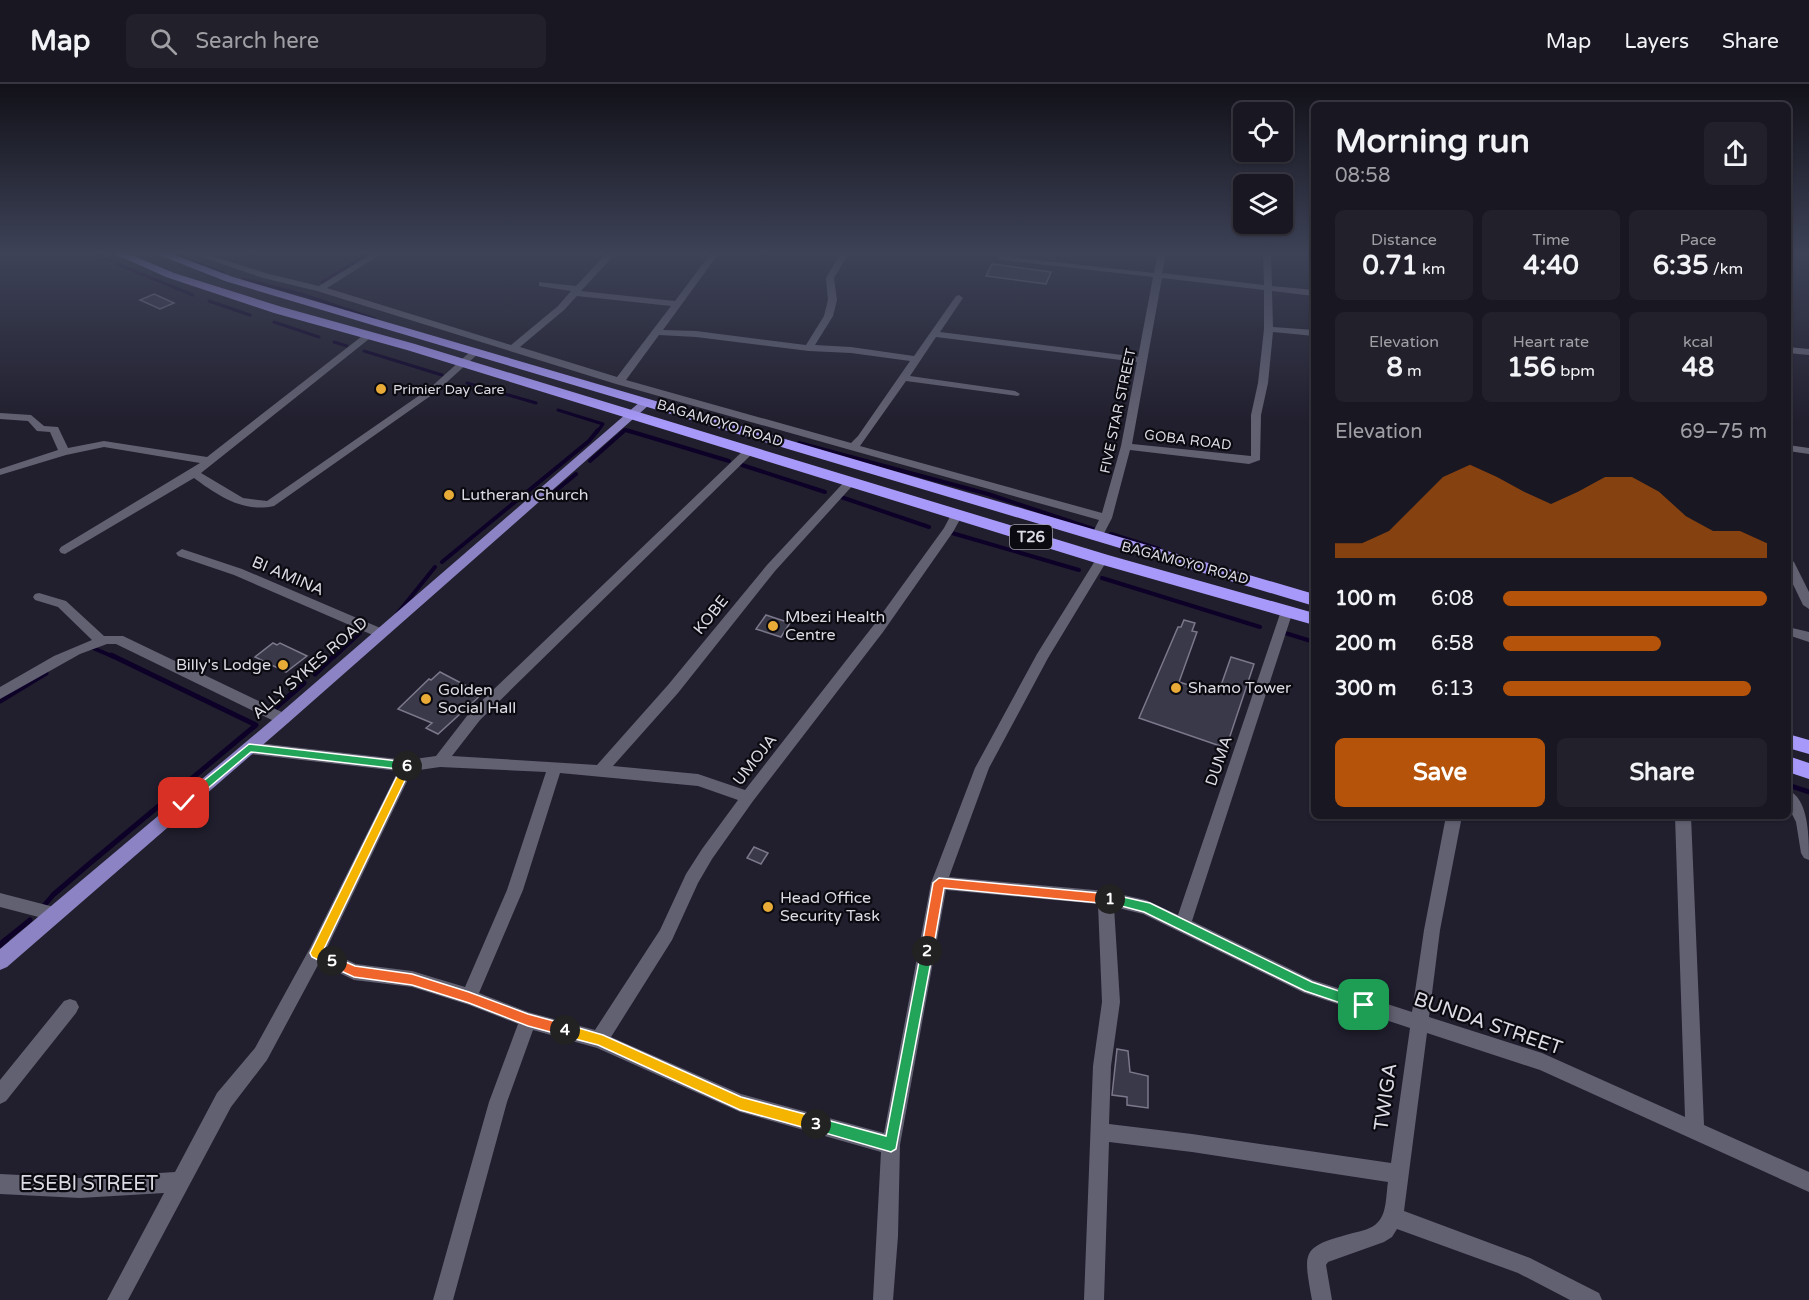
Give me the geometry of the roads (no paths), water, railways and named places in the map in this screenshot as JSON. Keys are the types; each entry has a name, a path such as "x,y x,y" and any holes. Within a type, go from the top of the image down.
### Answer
{"highway":[{"name":"BAGAMOYO ROAD","path":"277,310 369,335 750,450 1102,559 1311,618"},
{"name":"BAGAMOYO ROAD","path":"339,310 645,403 1311,599"},
{"path":"1791,742 1809,747"},
{"path":"1791,765 1809,771"}],"main road":[{"name":"ALLY SYKES ROAD","path":"0,961 283,719 645,403"}],"street":[{"path":"385,310 619,382 1106,518"},
{"path":"511,350 559,310"},
{"path":"619,382 674,310"},
{"path":"809,348 832,310"},
{"path":"853,447 950,310"},
{"name":"FIVE STAR STREET","path":"1097,536 1106,518 1126,446 1153,310"},
{"name":"GOBA ROAD","path":"1126,446 1249,461 1256,458 1256,415 1263,383 1269,329 1268,310"},
{"path":"1269,329 1311,333"},
{"path":"658,332 696,334 809,348 851,350 915,359"},
{"path":"932,334 1142,360"},
{"path":"65,550 194,473 369,335"},
{"path":"1791,350 1809,352"},
{"path":"194,473 242,503 256,507 270,504 433,390 452,373 459,363 475,352"},
{"path":"580,383 591,373"},
{"path":"903,378 1015,394"},
{"path":"0,416 31,417 41,429 54,429 64,452"},
{"path":"0,472 64,452 112,444 210,460"},
{"path":"1791,448 1809,451"},
{"path":"440,761 475,716 750,450"},
{"name":"KOBE","path":"601,770 673,689 771,568 850,482"},
{"name":"UMOJA","path":"599,1040 666,935 692,879 707,854 748,797 878,629 949,529 957,514"},
{"name":"BI AMINA","path":"182,553 238,572 380,633"},
{"path":"883,1300 891,1145 939,883 982,768 1042,657 1102,559"},
{"path":"1791,568 1809,605"},
{"path":"39,597 62,604 100,640"},
{"name":"DUMA","path":"1183,923 1287,611"},
{"path":"1791,632 1809,637"},
{"path":"0,694 100,640 118,639 283,719"},
{"path":"249,748 407,765 440,761 601,770 699,780 748,797"},
{"path":"117,1300 178,1182 224,1100 261,1054 316,953 407,765"},
{"path":"469,998 514,890 555,767"},
{"path":"1791,799 1797,806 1806,829 1809,853"},
{"name":"TWIGA","path":"1393,1217 1432,930 1453,819"},
{"path":"1683,819 1695,1132"},
{"name":"BUNDA STREET","path":"939,883 1106,898 1146,907 1183,923 1310,987 1542,1062 1809,1182"},
{"path":"1094,1300 1102,1066 1111,1002 1106,898"},
{"path":"0,900 54,914"},
{"path":"316,953 354,972 412,980 528,1020 599,1040 740,1103 891,1145"},
{"path":"0,1095 70,1006"},
{"path":"443,1300 498,1102 528,1020"},
{"path":"1100,1132 1192,1143 1398,1174"},
{"name":"ESEBI STREET","path":"0,1184 80,1188 178,1182"},
{"path":"1322,1300 1315,1261 1320,1254 1363,1240 1386,1229 1393,1217 1523,1265 1592,1300"}],"waterway":[{"path":"235,310 250,315"},
{"path":"348,310 375,319"},
{"path":"274,322 319,337"},
{"path":"334,342 347,346"},
{"path":"364,351 442,375"},
{"path":"467,383 536,403"},
{"path":"558,410 603,424 597,432"},
{"path":"442,562 589,441 598,430"},
{"path":"590,461 625,430"},
{"path":"625,430 631,432"},
{"path":"626,430 729,461"},
{"path":"799,443 988,494 1099,531"},
{"path":"742,465 825,492"},
{"path":"547,498 576,474"},
{"path":"841,497 929,527"},
{"path":"952,533 1079,570"},
{"path":"1111,534 1159,549"},
{"path":"397,614 435,567"},
{"path":"1102,578 1260,627"},
{"path":"1282,632 1311,641"},
{"path":"334,657 360,633"},
{"path":"93,648 114,657"},
{"path":"42,908 53,895 89,864 256,725 111,655"},
{"path":"315,674 335,655"},
{"path":"0,701 46,673"},
{"path":"272,711 304,683"},
{"path":"1791,786 1809,792"},
{"path":"4,941 30,920"},
{"path":"0,945 6,940"}],"place":[{"name":"Primier Day Care","path":"381,389"},
{"name":"Lutheran Church","path":"449,495"},
{"name":"Mbezi Health Centre","path":"773,626"},
{"name":"Billy's Lodge","path":"283,665"},
{"name":"Shamo Tower","path":"1176,688"},
{"name":"Golden Social Hall","path":"426,699"},
{"name":"Head Office Security Task","path":"768,907"}]}
